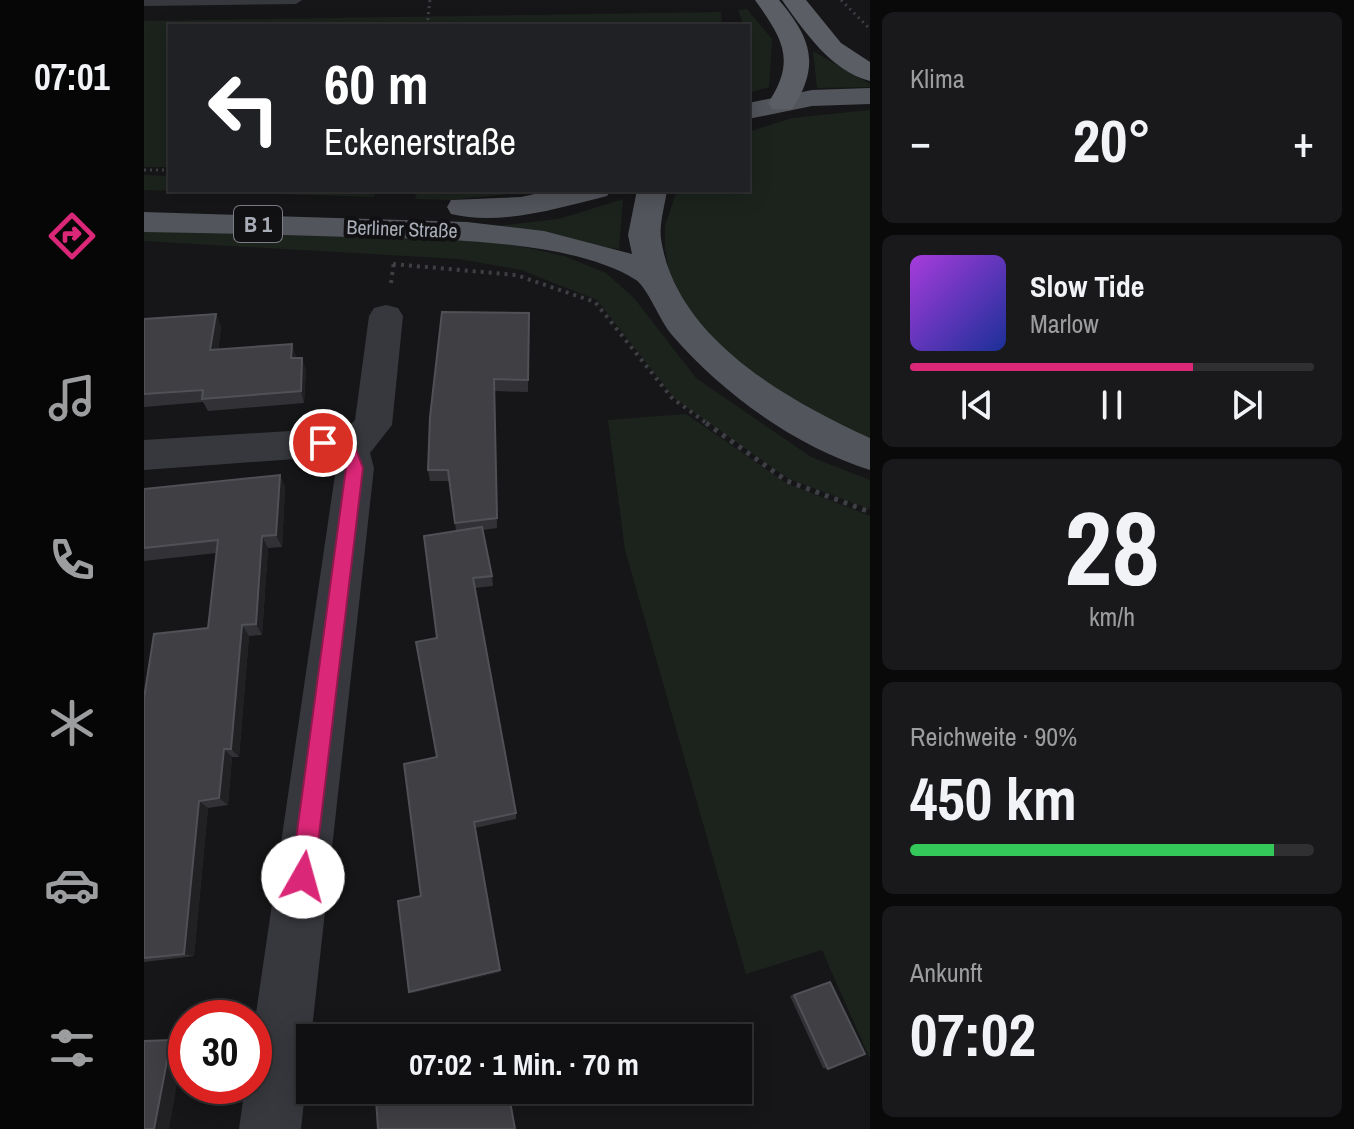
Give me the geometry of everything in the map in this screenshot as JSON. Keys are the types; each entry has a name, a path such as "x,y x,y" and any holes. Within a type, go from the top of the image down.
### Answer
{"highway":[{"path":"767,0 784,24 797,52 798,74 782,103"},
{"path":"797,3 834,34 870,55"},
{"path":"797,3 832,48 870,73"}],"main road":[{"path":"750,111 824,97 870,96"},
{"name":"Berliner Straße","path":"144,196 373,216 436,218 521,206 587,192"},
{"path":"652,192 645,225 646,246 654,275 671,309 716,362 793,418 870,455"},
{"name":"Berliner Straße","path":"144,222 373,216"},
{"name":"Berliner Straße","path":"436,218 498,234 585,248 618,258 654,275"}],"street":[{"path":"350,450 373,425 386,316"},
{"path":"144,455 323,443 350,450"},
{"path":"270,1129 355,468 350,450"}],"lane":[{"path":"144,2 296,0"}],"path":[{"path":"427,24 430,0"},
{"path":"841,0 870,29"},
{"path":"144,170 168,170"},
{"path":"394,264 516,275 595,302 672,398 787,481 870,512"}],"shaded area":[{"path":"747,9 772,39 769,87 750,92 750,24 743,24 738,10"},
{"path":"721,12 722,24 168,24 168,167 144,167 144,21"},
{"path":"813,51 870,84 870,87 817,88"},
{"path":"870,110 870,441 846,433 726,356 681,298 669,270 665,226 676,192 750,192 750,131 792,118"},
{"path":"144,175 168,176 168,191 144,190"},
{"path":"210,192 375,192 374,197"},
{"path":"417,192 528,192 450,200 415,199"},
{"path":"623,199 619,249 488,227 559,219"},
{"path":"144,223 506,243 564,256 606,273 634,298 696,378 811,457 870,480 870,509 789,479 674,398 597,300 521,270 459,259 144,241"},
{"path":"686,414 786,483 870,516 870,1059 822,950 746,974 625,550 608,420"}],"building":[{"path":"442,312 529,313 528,380 494,379 497,518 455,523 448,470 428,470 430,417"},
{"path":"216,314 210,350 292,344 291,358 302,358 301,391 202,399 203,390 144,394 144,319"},
{"path":"280,475 276,535 262,536 256,624 242,625 231,749 224,749 219,798 199,801 184,954 144,958 144,698 154,634 208,628 218,540 144,548 144,489"},
{"path":"482,527 492,576 473,578 516,813 474,822 500,970 409,992 398,901 421,896 404,764 437,757 416,642 437,638 424,536"},
{"path":"830,982 865,1054 828,1069 794,995"},
{"path":"168,1040 168,1056 154,1129 144,1129 144,1041"},
{"path":"376,1104 511,1104 515,1129 378,1129"}],"route":[{"path":"303,877 355,468 350,450 323,443"}]}
